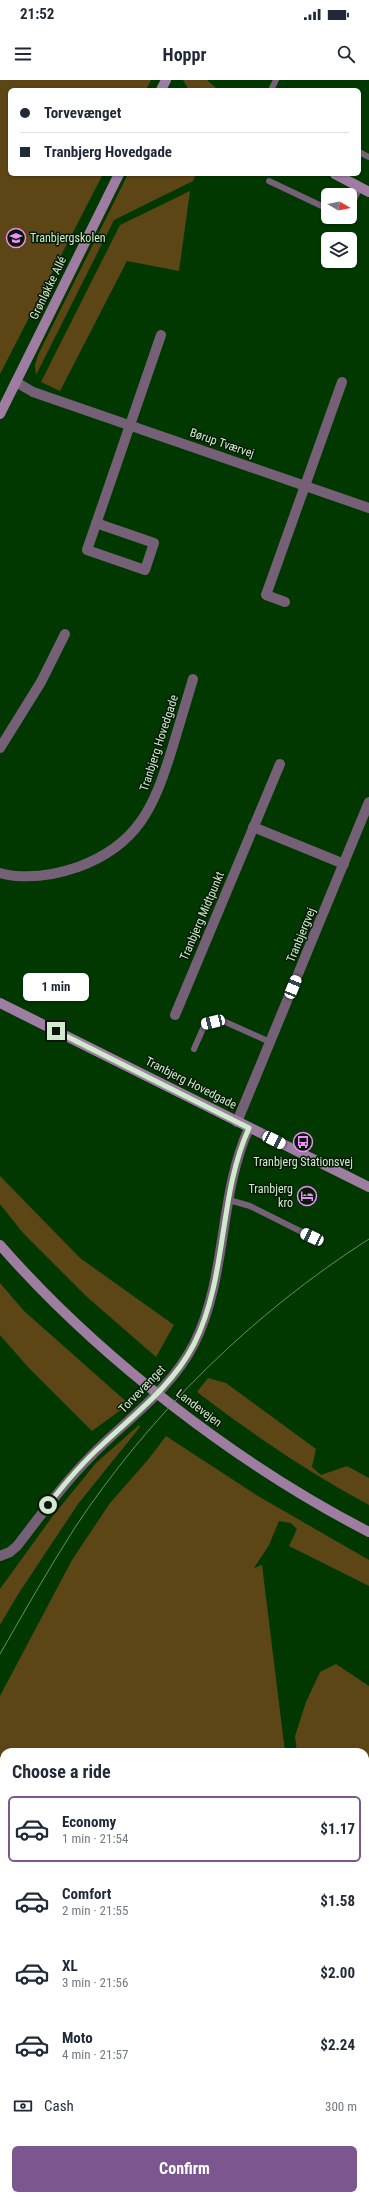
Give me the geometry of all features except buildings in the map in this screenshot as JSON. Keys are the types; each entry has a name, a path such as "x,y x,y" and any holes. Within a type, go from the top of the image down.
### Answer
{"street":[{"name":"Grønløkke Allé","path":"0,414 118,176"},
{"path":"339,176 365,190"},
{"path":"96,523 154,543 145,570 87,550 96,523 130,424 161,335"},
{"name":"Børup Tværvej","path":"16,382 33,392 130,424 369,508"},
{"path":"285,602 266,595 342,382"},
{"path":"0,748 41,682 65,634"},
{"name":"Tranbjerg Hovedgade","path":"0,873 26,878 66,871 92,861 109,852 133,832 153,804 161,784 193,679"},
{"name":"Tranbjerg Midtpunkt","path":"175,1015 280,764"},
{"name":"Tranbjergvej","path":"237,1122 369,802"},
{"path":"253,827 344,864"},
{"name":"Tranbjerg Hovedgade","path":"0,1004 369,1187"},
{"name":"Torvevænget","path":"0,1556 10,1552 17,1546 56,1494 90,1456 140,1411 174,1376 194,1344 212,1297 239,1151 249,1128"},
{"name":"Landevejen","path":"0,1245 52,1300 132,1373 199,1425 249,1461 292,1488 369,1532"}],"lane":[{"path":"270,181 321,206"},
{"path":"357,200 365,190"},
{"path":"194,1049 205,1024 221,1020 270,1042"},
{"path":"229,1200 250,1206 312,1237"}],"shaded area":[{"path":"0,80 151,80 147,88 8,88 8,176 102,176 0,374"},
{"path":"183,80 207,80 216,88 188,88"},
{"path":"127,176 195,176 193,181 114,220 36,375 35,365 38,355"},
{"path":"190,191 179,271 127,261 60,391 41,382 120,225"},
{"path":"0,1176 80,1258 174,1325 156,1357 86,1296 23,1233 0,1204"},
{"path":"0,1283 24,1311 129,1404 92,1431 27,1366 0,1335"},
{"path":"208,1378 226,1383 316,1449 312,1467 321,1475 347,1466 369,1478 369,1505 281,1452 238,1423 197,1392"},
{"path":"139,1425 140,1427 78,1504 17,1596 0,1625 0,1589 52,1517 96,1463"},
{"path":"166,1436 258,1496 369,1560 369,1586 289,1546 297,1529 291,1523 279,1521 269,1545 254,1568 262,1565 285,1748 0,1748 0,1696 72,1560 110,1503 147,1461"},
{"path":"336,1664 369,1686 369,1748 296,1748 295,1736 306,1702 320,1672"}],"tram line":[{"path":"0,1654 45,1575 74,1529 104,1487 170,1406 206,1369 285,1299 326,1268 369,1239"}],"place":[{"name":"Tranbjergskolen","path":"16,238"},
{"name":"Tranbjerg Stationsvej","path":"303,1142"},
{"name":"Tranbjerg kro","path":"307,1196"}],"route":[{"path":"48,1505 90,1456 140,1411 174,1376 194,1344 205,1318 214,1290 235,1165 239,1151 249,1128 56,1031"}]}
